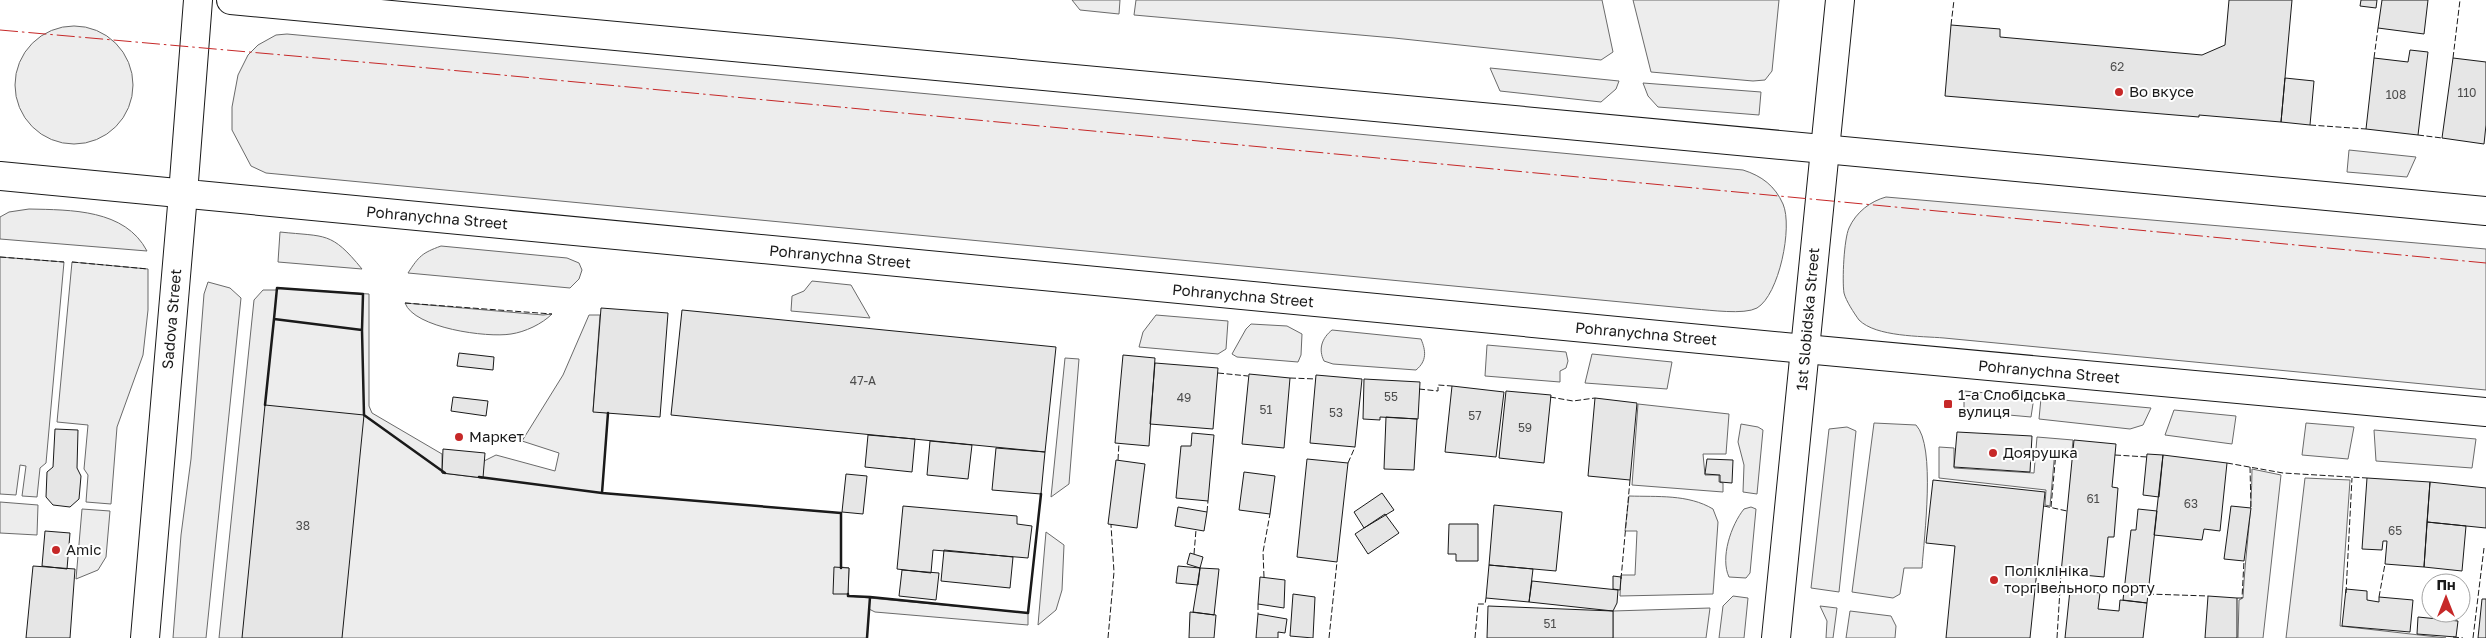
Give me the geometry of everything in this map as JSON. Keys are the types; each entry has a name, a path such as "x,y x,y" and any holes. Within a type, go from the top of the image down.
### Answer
{"main road":[{"name":"Sadova Street","path":"145,638 198,0"},
{"path":"232,0 2486,212"},
{"name":"1st Slobidska Street","path":"1776,638 1840,0"},
{"name":"Pohranychna Street","path":"0,176 1805,349 2486,412"}],"shaded area":[{"path":"1072,0 1120,0 1119,14 1080,10"},
{"path":"1136,0 1602,0 1613,52 1601,60 1394,38 1134,15"},
{"path":"1633,0 1779,0 1772,71 1765,80 1753,81 1651,72"},
{"path":"74,26 97,31 116,43 128,62 133,85 128,108 116,127 97,139 74,144 51,139 32,127 20,108 15,85 20,62 32,43 51,31"},
{"path":"287,34 1743,170 1756,175 1767,183 1780,198 1786,215 1785,244 1778,275 1765,301 1757,308 1751,310 1727,312 266,173 251,166 232,130 232,107 238,75 248,55 258,45 276,35"},
{"path":"1490,68 1619,81 1616,89 1601,102 1500,91"},
{"path":"1643,83 1761,92 1759,115 1658,107 1648,96"},
{"path":"2349,150 2416,157 2407,177 2347,172"},
{"path":"1886,197 2486,249 2486,390 1911,336 1876,330 1859,320 1846,300 1843,287 1844,260 1847,233 1852,222 1864,208"},
{"path":"29,209 79,212 111,220 125,227 137,237 147,251 0,239 0,217 9,212"},
{"path":"280,232 327,238 343,248 362,269 278,262"},
{"path":"441,246 567,258 579,263 582,270 579,279 570,288 408,273 422,256"},
{"path":"0,257 64,262 46,463 40,468 37,497 22,496 26,466 20,465 16,495 0,494"},
{"path":"72,262 148,269 148,310 143,355 117,427 111,504 86,502 88,475 84,469 88,425 57,422"},
{"path":"812,281 851,285 870,318 791,311 792,296 804,291"},
{"path":"208,282 230,288 241,298 206,638 173,638 181,535 191,459 204,294"},
{"path":"277,288 369,294 369,406 372,413 442,454 442,473 482,478 484,461 496,455 555,471 559,453 522,441 563,375 589,315 600,315 593,411 608,413 602,493 841,513 841,567 849,568 848,596 1028,613 1028,625 875,612 869,609 867,638 219,638 254,300 263,290 276,290"},
{"path":"405,303 543,315 552,314 533,327 511,334 469,333 436,325 422,319 411,312"},
{"path":"1156,315 1228,321 1226,349 1218,354 1139,347 1143,332"},
{"path":"1251,324 1287,326 1302,334 1301,355 1298,362 1237,357 1232,354 1246,329"},
{"path":"1332,330 1421,339 1425,352 1424,359 1416,370 1333,364 1324,361 1321,352 1323,340"},
{"path":"1487,345 1566,352 1568,361 1566,368 1560,371 1560,382 1485,376"},
{"path":"1592,354 1672,362 1667,389 1585,383"},
{"path":"1065,358 1079,359 1069,484 1051,497"},
{"path":"1964,391 2034,397 2031,417 1964,411"},
{"path":"2041,398 2151,408 2143,425 2130,429 2039,419"},
{"path":"1638,404 1729,414 1726,454 1703,454 1705,475 1719,475 1719,482 1723,483 1723,492 1632,485"},
{"path":"2174,410 2236,416 2232,444 2165,435"},
{"path":"1874,423 1916,425 1922,436 1926,452 1927,493 1922,568 1904,568 1900,594 1893,598 1852,592"},
{"path":"2306,423 2354,427 2348,459 2302,455"},
{"path":"1741,424 1758,427 1763,430 1757,494 1743,492 1744,465 1738,442"},
{"path":"1847,427 1856,431 1839,592 1811,588 1829,429"},
{"path":"2374,430 2476,439 2472,468 2376,461"},
{"path":"2037,437 2073,440 2072,451 2055,450 2050,506 2045,505 2046,490 1939,478 1939,447 1954,448 1954,468 2034,473"},
{"path":"2252,469 2281,475 2263,638 2238,638 2239,600 2243,598"},
{"path":"2305,478 2350,480 2340,626 2446,638 2286,638"},
{"path":"1629,496 1683,499 1703,504 1713,509 1718,522 1713,594 1620,596 1621,575 1635,575 1637,531 1625,531"},
{"path":"0,502 38,505 37,535 0,533"},
{"path":"1751,507 1756,509 1750,573 1746,578 1729,577 1726,561 1728,542 1739,516 1744,509"},
{"path":"82,509 110,511 106,557 98,570 76,579"},
{"path":"1046,532 1064,545 1062,590 1056,610 1038,625"},
{"path":"1733,596 1748,598 1744,638 1719,638 1723,606"},
{"path":"1820,606 1837,608 1833,638 1826,638 1827,621"},
{"path":"1710,608 1706,638 1613,638 1613,611"},
{"path":"1850,611 1891,616 1896,626 1895,638 1846,638"}],"building":[{"path":"2229,0 2292,0 2281,122 1945,96 1951,25 2000,29 2000,37 2202,55 2225,45"},
{"path":"2361,0 2377,0 2376,8 2360,6"},
{"path":"2382,0 2428,0 2424,34 2378,28"},
{"path":"2410,50 2428,52 2418,135 2366,129 2374,58 2408,62"},
{"path":"2453,58 2486,62 2486,125 2484,144 2442,138"},
{"path":"2285,78 2314,81 2310,125 2281,122"},
{"path":"601,308 668,313 660,417 593,412"},
{"path":"682,310 1056,347 1045,452 671,415"},
{"path":"459,353 494,357 493,370 457,366"},
{"path":"1123,355 1155,358 1149,446 1115,443"},
{"path":"1155,363 1218,368 1213,429 1150,424"},
{"path":"1249,374 1290,378 1284,448 1242,444"},
{"path":"1316,375 1362,379 1355,447 1310,443"},
{"path":"1364,379 1420,382 1418,419 1380,417 1380,420 1363,419"},
{"path":"1452,386 1504,392 1496,457 1445,452"},
{"path":"1506,391 1551,395 1544,463 1499,458"},
{"path":"453,397 488,401 486,416 451,411"},
{"path":"1595,398 1637,403 1630,480 1588,476"},
{"path":"265,405 364,415 342,638 242,638"},
{"path":"1386,417 1417,419 1414,470 1384,469"},
{"path":"55,429 78,430 77,468 81,476 79,499 70,507 53,505 46,497 47,472 53,467"},
{"name":"Доярушка","path":"1957,432 2032,436 2030,472 1954,467"},
{"path":"1192,433 1214,435 1208,501 1176,498 1181,446 1191,446"},
{"path":"868,435 915,439 912,472 865,467"},
{"path":"2074,440 2116,444 2112,487 2118,488 2114,537 2108,537 2104,577 2061,573"},
{"path":"930,441 972,445 968,479 927,475"},
{"path":"996,448 1045,452 1041,494 992,490"},
{"path":"443,449 485,453 483,478 442,473"},
{"path":"2147,454 2163,455 2159,497 2143,495"},
{"path":"2163,455 2227,463 2220,531 2204,529 2202,540 2154,535"},
{"path":"1307,459 1348,463 1337,562 1297,557"},
{"path":"1707,459 1733,460 1732,483 1720,482 1720,475 1705,474"},
{"path":"1116,460 1145,464 1137,528 1108,524"},
{"path":"1244,472 1275,476 1270,514 1239,510"},
{"path":"846,474 867,476 863,514 842,512"},
{"path":"2367,478 2430,482 2424,567 2385,564 2387,541 2383,541 2382,550 2362,549"},
{"name":"Поліклініка торгівельного порту","path":"1933,480 2045,492 2030,638 1946,638 1955,546 1926,543"},
{"path":"2430,482 2486,488 2486,528 2427,522"},
{"path":"1382,493 1394,510 1364,528 1354,512"},
{"path":"1494,505 1562,512 1556,571 1489,565"},
{"path":"903,506 1017,516 1017,524 1032,526 1028,558 933,550 931,573 897,569"},
{"path":"2231,506 2251,508 2244,561 2224,559"},
{"path":"1178,507 1207,512 1204,531 1175,526"},
{"path":"2138,509 2157,511 2147,603 2123,600 2131,530 2136,530"},
{"path":"1385,514 1399,533 1368,554 1355,534"},
{"path":"2427,522 2466,526 2462,571 2424,567"},
{"path":"1449,524 1478,524 1478,561 1456,561 1456,554 1448,554"},
{"name":"Amic","path":"45,531 70,533 67,569 42,566"},
{"path":"944,550 1013,557 1010,588 941,581"},
{"path":"1190,553 1203,557 1200,568 1187,564"},
{"path":"1489,565 1533,569 1529,602 1486,598"},
{"path":"33,566 75,569 70,638 26,638"},
{"path":"1178,566 1200,568 1198,585 1176,583"},
{"path":"834,567 849,568 848,594 833,594"},
{"path":"1200,568 1219,569 1214,615 1193,612"},
{"path":"902,570 939,573 936,600 899,596"},
{"path":"1613,576 1621,577 1620,590 1613,589"},
{"path":"1260,577 1285,580 1284,608 1258,604"},
{"path":"1532,581 1618,590 1617,603 1613,611 1529,602"},
{"path":"2346,589 2367,591 2367,600 2379,602 2379,597 2413,600 2410,632 2342,626"},
{"path":"2070,590 2100,593 2098,609 2119,611 2120,600 2147,603 2143,638 2065,638"},
{"path":"1293,594 1315,597 1313,638 1290,636"},
{"path":"2208,596 2237,598 2237,638 2205,638"},
{"path":"2482,599 2486,599 2486,638 2478,638"},
{"path":"1488,606 1613,611 1613,638 1487,638"},
{"path":"1190,612 1216,615 1214,638 1189,638"},
{"path":"1258,614 1287,619 1285,633 1278,632 1278,638 1256,638"},
{"path":"2418,617 2421,617 2421,623 2458,623 2456,637 2417,634"}],"fence":[{"path":"1951,25 1954,0"},
{"path":"2453,58 2460,0"},
{"path":"2374,58 2378,28"},
{"path":"2310,125 2366,129"},
{"path":"2418,135 2442,138"},
{"path":"0,257 64,262"},
{"path":"72,262 148,269"},
{"path":"405,303 552,314"},
{"path":"1218,373 1248,376"},
{"path":"1290,378 1316,379"},
{"path":"1419,389 1438,391 1438,385 1452,386"},
{"path":"1550,397 1573,401 1595,398"},
{"path":"1118,460 1119,443"},
{"path":"1348,463 1355,447"},
{"path":"2051,507 2056,452 2073,452"},
{"path":"2115,455 2147,457"},
{"path":"2227,463 2283,473 2367,478"},
{"path":"2250,467 2251,508"},
{"path":"2346,593 2352,478"},
{"path":"1621,579 1630,480"},
{"path":"1207,512 1208,501"},
{"path":"2044,506 2067,511"},
{"path":"1264,577 1263,552 1270,514"},
{"path":"1108,638 1114,572 1111,525"},
{"path":"1194,554 1196,530"},
{"path":"2473,638 2484,548"},
{"path":"2237,598 2242,598 2244,561"},
{"path":"1329,638 1337,562"},
{"path":"2379,597 2385,564"},
{"path":"2057,638 2061,573"},
{"path":"2148,594 2208,596"},
{"path":"1475,638 1478,604 1485,604 1486,598"},
{"path":"1258,604 1258,614"},
{"path":"2453,637 2463,638"}],"wall":[{"path":"274,319 277,288 363,294 362,330"},
{"path":"265,405 274,319 362,330 364,415 445,473"},
{"path":"602,493 608,413"},
{"path":"479,477 602,493 841,513 841,568"},
{"path":"870,597 1028,613 1041,494"},
{"path":"848,594 848,596 870,597 867,638"}],"power":[{"path":"0,30 407,66 2486,263"}],"place":[{"name":"Во вкусе","path":"2119,92"},
{"name":"1-а Слобідська вулиця","path":"1948,404"},
{"name":"Маркет","path":"459,437"},
{"name":"Доярушка","path":"1993,453"},
{"name":"Amic","path":"56,550"},
{"name":"Поліклініка торгівельного порту","path":"1994,580"}]}
